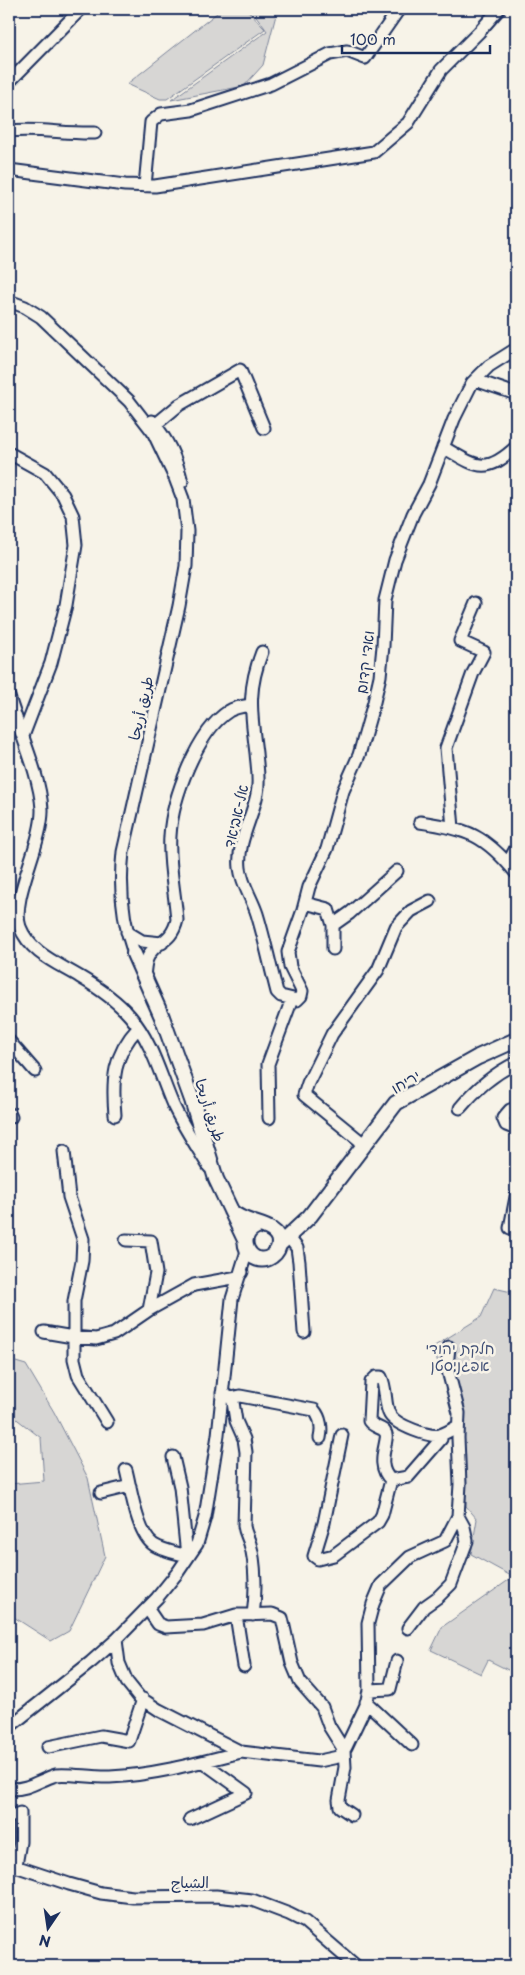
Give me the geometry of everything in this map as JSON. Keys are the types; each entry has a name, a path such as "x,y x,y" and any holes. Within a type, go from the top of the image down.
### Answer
{"main road":[{"name":"طريق أريحا","path":"134,954 162,1017 185,1081 216,1179"},
{"name":"יריחו","path":"284,1240 301,1226 319,1205 396,1103 478,1057 516,1040"},
{"path":"216,1179 228,1206 246,1245 256,1258 271,1257 275,1254 284,1240 266,1227 244,1221 235,1215 228,1206"},
{"name":"יריחו","path":"266,1227 285,1227 296,1222 319,1205"},
{"path":"246,1245 250,1230 266,1227"}],"street":[{"path":"9,82 81,9"},
{"path":"145,186 151,122 160,114 191,110 262,87 330,54 347,51 365,58 400,9"},
{"path":"9,170 126,185 155,186 374,152 408,123 440,70 499,9"},
{"path":"9,132 24,129 73,134 95,133"},
{"name":"طريق أريحا","path":"9,301 25,307 42,317 129,401 153,432 183,499 187,531 186,566 179,606 123,852 120,892 126,932 134,954"},
{"name":"ואדי קדום","path":"295,1000 301,996 302,991 288,959 309,887 327,848 343,791 359,755 374,702 380,676 385,600 395,560 429,484 454,419 475,380 489,366 516,349"},
{"path":"155,425 179,405 240,370 264,428"},
{"path":"475,380 516,394"},
{"path":"129,401 155,425 170,445 178,463 183,485 183,499"},
{"path":"443,447 465,460 484,465 495,464 503,460 516,447"},
{"path":"9,453 45,473 63,495 73,516 76,545 66,605 51,663 23,736"},
{"path":"453,828 446,748 473,673 484,652 460,640 476,603"},
{"name":"אל-אביאד","path":"262,652 253,674 251,705 258,783 257,795 242,844 240,866 242,881 257,913 277,992 281,996 295,1000"},
{"path":"9,697 40,793 42,810 36,844 17,913 20,928 42,955 80,977 130,1015 145,1037 174,1107 216,1179"},
{"path":"144,976 148,957 169,938 177,920 170,838 172,815 178,790 204,738 220,718 231,709 251,705"},
{"path":"420,822 468,832 490,845 516,874"},
{"path":"508,863 516,848"},
{"path":"333,925 350,913 397,870"},
{"path":"364,1144 304,1095 332,1034 378,970 396,927 411,911 430,901"},
{"path":"305,903 328,909 333,925 334,949"},
{"path":"126,932 142,941 162,943"},
{"path":"269,1118 268,1064 295,1000"},
{"path":"115,1115 113,1094 114,1070 128,1040 138,1028"},
{"path":"9,1041 35,1071"},
{"path":"460,1108 475,1090 504,1069 516,1063"},
{"path":"516,1108 510,1110 503,1118 506,1125 516,1129"},
{"path":"64,1151 69,1197 83,1239 82,1261 74,1301 74,1359 78,1375 107,1422"},
{"path":"510,1228 516,1197"},
{"path":"126,1240 151,1241 156,1273 149,1310"},
{"path":"284,1240 297,1248 304,1332"},
{"path":"9,1727 92,1662 116,1640 178,1572 187,1556 197,1544 205,1517 226,1395 232,1298 246,1245"},
{"path":"44,1332 96,1339 114,1334 149,1310 194,1285 238,1277 245,1268 261,1259"},
{"path":"116,1640 119,1663 127,1682 143,1699 159,1710 241,1752 319,1761 338,1758 358,1724 369,1690 368,1623 381,1584 410,1558 445,1541 458,1516 460,1484 459,1413 447,1367 449,1347"},
{"path":"441,1435 441,1439 408,1477 392,1480 384,1474 382,1459 387,1435 385,1431 372,1425 369,1421 371,1382 376,1377 381,1377 390,1414 394,1419 416,1431 434,1436 441,1435 458,1426"},
{"path":"226,1395 314,1410 319,1415 320,1438"},
{"path":"226,1395 246,1452 244,1526 245,1535 250,1544 253,1568 255,1599 253,1615"},
{"path":"342,1435 324,1523 314,1556 318,1559 334,1555 378,1522 382,1515 392,1480"},
{"path":"173,1456 180,1487 187,1556"},
{"path":"126,1470 141,1528 152,1543 161,1549 187,1556"},
{"path":"101,1493 130,1486"},
{"path":"408,1628 424,1607 451,1584 467,1541 464,1527 458,1516"},
{"path":"147,1608 158,1624 166,1627 203,1625 236,1615 272,1614 282,1618 292,1663 300,1682 322,1707 329,1726 344,1750 345,1767 339,1800 340,1807 352,1815"},
{"path":"236,1615 244,1666"},
{"path":"369,1690 390,1689 397,1661"},
{"path":"48,1747 101,1736 128,1741 143,1699"},
{"path":"366,1702 412,1745"},
{"path":"9,1788 32,1786 57,1775 110,1777 144,1773 203,1762 241,1752"},
{"path":"190,1818 246,1793 203,1762"},
{"path":"9,1817 20,1813 20,1842 12,1865"},
{"name":"الشياح","path":"12,1865 69,1884 133,1897 216,1896 252,1900 305,1922 356,1966"}],"green space":[{"path":"222,9 246,9 265,29 167,99 160,99 127,84"},
{"path":"251,9 280,9 277,11 263,65 244,86 171,100 267,31"},
{"name":"חלקת יהודי אפגניסטן","path":"494,1288 516,1293 516,1668 510,1671 488,1660 481,1674 431,1650 442,1627 513,1577 471,1554 477,1519 466,1506 463,1409 446,1387 433,1347 481,1317"},
{"path":"9,1360 26,1365 54,1412 88,1478 105,1556 69,1631 51,1641 9,1614 9,1484 44,1481 41,1438 9,1413"}]}
